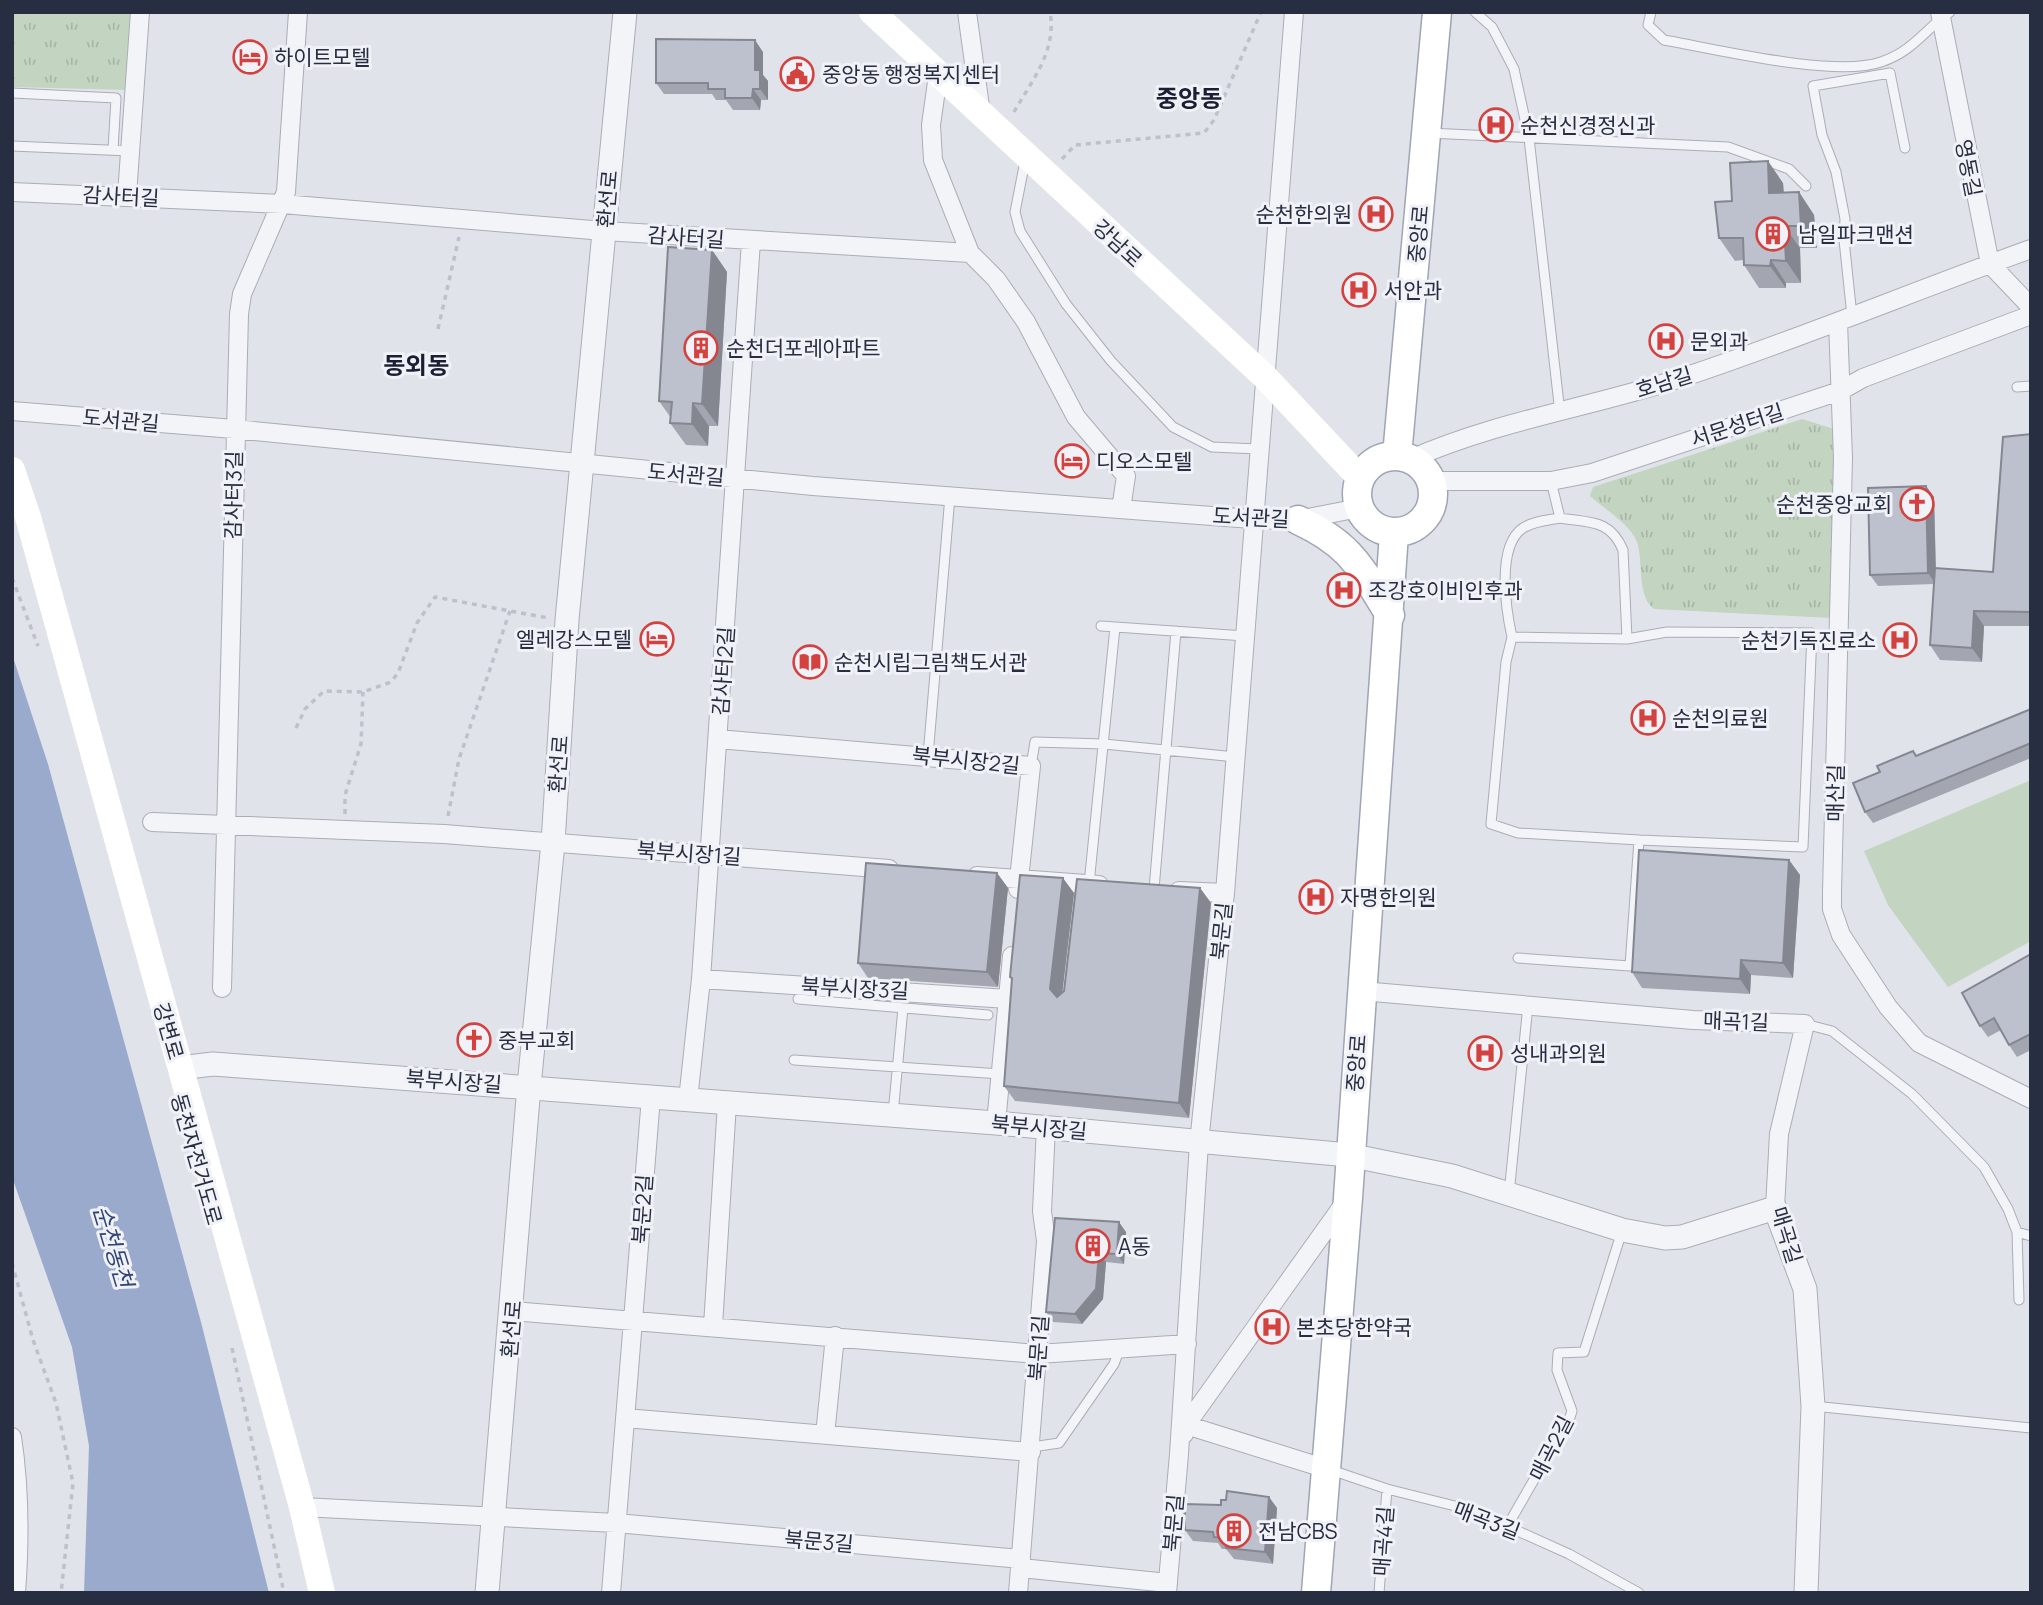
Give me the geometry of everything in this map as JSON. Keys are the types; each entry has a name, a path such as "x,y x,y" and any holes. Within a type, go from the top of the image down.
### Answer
{"main road":[{"name":"강남로","path":"872,12 1265,377 1360,478"},
{"name":"중앙로","path":"1404,457 1437,12"},
{"path":"1404,457 1424,468 1432,481 1434,496 1431,510 1422,523 1409,531 1394,533 1379,530 1367,521 1359,508 1356,493 1360,478 1369,466 1382,458 1404,457"},
{"name":"강변로","path":"12,470 28,517 302,1507 322,1593"},
{"path":"1298,520 1329,534 1358,562 1390,615"},
{"name":"중앙로","path":"1316,1593 1348,1198 1394,533"}],"street":[{"path":"127,195 122,150 140,12"},
{"name":"감사터3길","path":"222,988 239,314 242,294 286,192 298,12"},
{"name":"환선로","path":"487,1593 512,1311 528,1086 553,843 567,620 625,12"},
{"path":"967,12 981,114"},
{"name":"북문길","path":"1167,1588 1187,1344 1199,1143 1225,893 1252,519 1294,12"},
{"name":"영동길","path":"1943,14 1990,264"},
{"path":"938,75 931,125 933,160 970,253 996,279 1026,322 1076,417 1126,476 1121,509"},
{"name":"감사터길","path":"12,192 127,195 282,204 604,231 970,253"},
{"name":"감사터2길","path":"688,1100 701,979 751,241"},
{"name":"호남길","path":"1404,457 1680,378 2031,249"},
{"path":"1990,264 2031,307"},
{"name":"서문성터길","path":"1432,481 1551,481 1592,473 1840,391 1863,378 2031,315"},
{"name":"매산길","path":"1845,319 1840,391 1843,458 1832,892 1836,923 1888,1007 1919,1043 2031,1099"},
{"name":"도서관길","path":"12,411 234,429 736,479 1252,519 1298,520 1359,508"},
{"name":"북부시장2길","path":"718,738 1031,766"},
{"path":"1017,906 1031,766"},
{"name":"북부시장1길","path":"152,822 444,835 911,870"},
{"path":"965,875 1084,888 1112,886"},
{"path":"1134,887 1225,893"},
{"path":"996,1123 1014,932"},
{"name":"북부시장3길","path":"701,979 1008,999"},
{"name":"매곡1길","path":"1362,990 1693,1020 1805,1024"},
{"name":"매곡길","path":"1805,1024 1779,1134 1775,1208 1805,1289 1813,1406 1806,1593"},
{"name":"북부시장길","path":"180,1068 213,1064 528,1086 1046,1127 1349,1156"},
{"name":"북문2길","path":"616,1523 651,1097"},
{"path":"713,1326 727,1103"},
{"name":"북문1길","path":"1018,1593 1032,1449 1045,1241 1042,1211 1046,1127"},
{"path":"1349,1156 1401,1164 1622,1230 1657,1237 1682,1237 1775,1208"},
{"name":"북문길","path":"1179,1454 1186,1426 1348,1198"},
{"path":"512,1311 1038,1354 1187,1344"},
{"path":"825,1435 835,1336"},
{"path":"625,1418 1032,1449"},
{"path":"1186,1426 1326,1469"},
{"path":"12,1437 19,1520 16,1593"},
{"path":"302,1507 494,1516"},
{"name":"북문3길","path":"494,1516 616,1523 1021,1563"},
{"path":"611,1593 616,1523"},
{"path":"1021,1563 1167,1588"}],"lane":[{"path":"1475,12 1492,27 1514,69 1529,138 1560,413"},
{"path":"1651,12 1648,25 1664,40 1836,67 1866,66 1883,62 1916,44 1943,14"},
{"path":"1845,319 1845,219 1836,172 1822,135 1814,86 1890,73 1905,148"},
{"path":"12,93 116,99 122,150 12,146"},
{"path":"1426,133 1728,147 1789,169 1806,186"},
{"path":"1026,157 1015,212 1020,231 1066,304 1111,361 1172,427 1212,447 1258,449"},
{"path":"2017,387 2031,386"},
{"path":"1551,481 1560,518"},
{"path":"928,756 950,495"},
{"path":"1512,637 1627,639 1667,632 1812,633 1803,847 1518,833 1491,824 1506,662 1512,637 1504,608 1511,542 1527,526 1560,518 1607,526 1618,537 1623,550 1627,639"},
{"path":"1101,626 1245,636"},
{"path":"1084,888 1104,744 1115,626"},
{"path":"1154,889 1176,631"},
{"name":"북부시장2길","path":"1031,766 1035,742 1104,744 1236,757"},
{"path":"1518,958 1630,966 1639,840"},
{"path":"799,999 988,1015"},
{"path":"1509,1195 1528,1003"},
{"path":"893,1116 903,1008"},
{"name":"매곡1길","path":"1805,1024 1832,1031 1912,1094 1984,1167 2008,1209 2017,1232 2019,1300"},
{"path":"794,1060 1001,1074"},
{"name":"매곡2길","path":"1508,1525 1570,1417 1572,1411 1557,1370 1558,1353 1584,1352 1622,1230"},
{"path":"2017,1232 2031,1236"},
{"path":"1032,1449 1059,1443 1114,1364 1119,1348"},
{"path":"1813,1406 2031,1428"},
{"name":"매곡3길","path":"1326,1469 1387,1489 1471,1510 1569,1554 1639,1593"},
{"name":"매곡4길","path":"1379,1593 1387,1489"}],"path":[{"path":"1002,132 1046,56 1052,36 1050,12"},
{"path":"1047,177 1075,145 1203,133 1214,120 1261,12"},
{"path":"438,329 464,218"},
{"path":"12,578 39,649"},
{"path":"296,728 305,709 324,691 363,692 384,686 396,677 417,623 435,597 567,620"},
{"path":"444,835 459,760 510,611"},
{"path":"345,830 345,795 361,744 363,692"},
{"path":"12,1263 33,1340 56,1403 73,1483 61,1593"},
{"path":"231,1343 284,1593"}],"green space":[{"path":"12,12 132,12 128,90 12,87"},
{"path":"1802,419 1834,429 1831,618 1654,609 1645,595 1639,550 1634,535 1590,496 1593,487"},
{"path":"2031,780 2031,941 1948,987 1888,905 1864,851"}],"water":[{"name":"순천동천","path":"12,654 48,764 201,1322 269,1593 84,1593 89,1446 72,1347 12,1177"}],"building":[{"path":"656,39 755,40 755,70 760,70 760,89 753,89 752,98 725,98 725,89 708,89 708,83 656,83"},
{"path":"1768,161 1769,193 1799,192 1801,226 1784,226 1786,261 1771,260 1770,266 1744,265 1743,238 1719,238 1715,202 1732,201 1730,163"},
{"path":"668,247 712,250 702,404 693,403 692,424 670,423 672,402 659,401"},
{"path":"2031,434 2031,612 1974,611 1972,648 1930,645 1935,568 1993,572 2003,437"},
{"path":"1926,486 1928,573 1870,575 1868,488"},
{"path":"2031,709 2031,743 1865,812 1853,783 1880,772 1877,766 1913,751 1916,756"},
{"path":"1639,850 1789,860 1783,963 1741,960 1740,979 1632,972"},
{"path":"866,863 997,873 987,972 858,963"},
{"path":"1020,875 1063,878 1050,989 1057,997 1064,991 1077,879 1200,888 1179,1103 1004,1086 1010,977"},
{"path":"2031,954 2031,1034 2009,1045 1994,1018 1980,1026 1962,993"},
{"path":"1055,1218 1119,1222 1117,1254 1099,1253 1096,1289 1075,1314 1046,1312"},
{"name":"전남CBS","path":"1227,1491 1269,1497 1265,1552 1226,1548 1226,1538 1214,1537 1213,1532 1185,1530 1185,1504 1221,1505 1221,1500 1226,1500"}],"place":[{"name":"하이트모텔","path":"250,57"},
{"name":"중앙동 행정복지센터","path":"797,74"},
{"name":"순천신경정신과","path":"1496,125"},
{"name":"순천한의원","path":"1376,214"},
{"name":"남일파크맨션","path":"1773,234"},
{"name":"서안과","path":"1359,290"},
{"name":"문외과","path":"1666,341"},
{"name":"순천더포레아파트","path":"701,348"},
{"name":"디오스모텔","path":"1072,461"},
{"name":"순천중앙교회","path":"1917,504"},
{"name":"조강호이비인후과","path":"1344,590"},
{"name":"엘레강스모텔","path":"657,639"},
{"name":"순천기독진료소","path":"1900,640"},
{"name":"순천시립그림책도서관","path":"810,662"},
{"name":"순천의료원","path":"1648,718"},
{"name":"자명한의원","path":"1316,897"},
{"name":"중부교회","path":"474,1040"},
{"name":"성내과의원","path":"1485,1053"},
{"name":"A동","path":"1093,1246"},
{"name":"본초당한약국","path":"1272,1327"},
{"name":"전남CBS","path":"1234,1531"}],"district":[{"name":"중앙동","path":"1189,97"},
{"name":"동외동","path":"416,364"}]}
